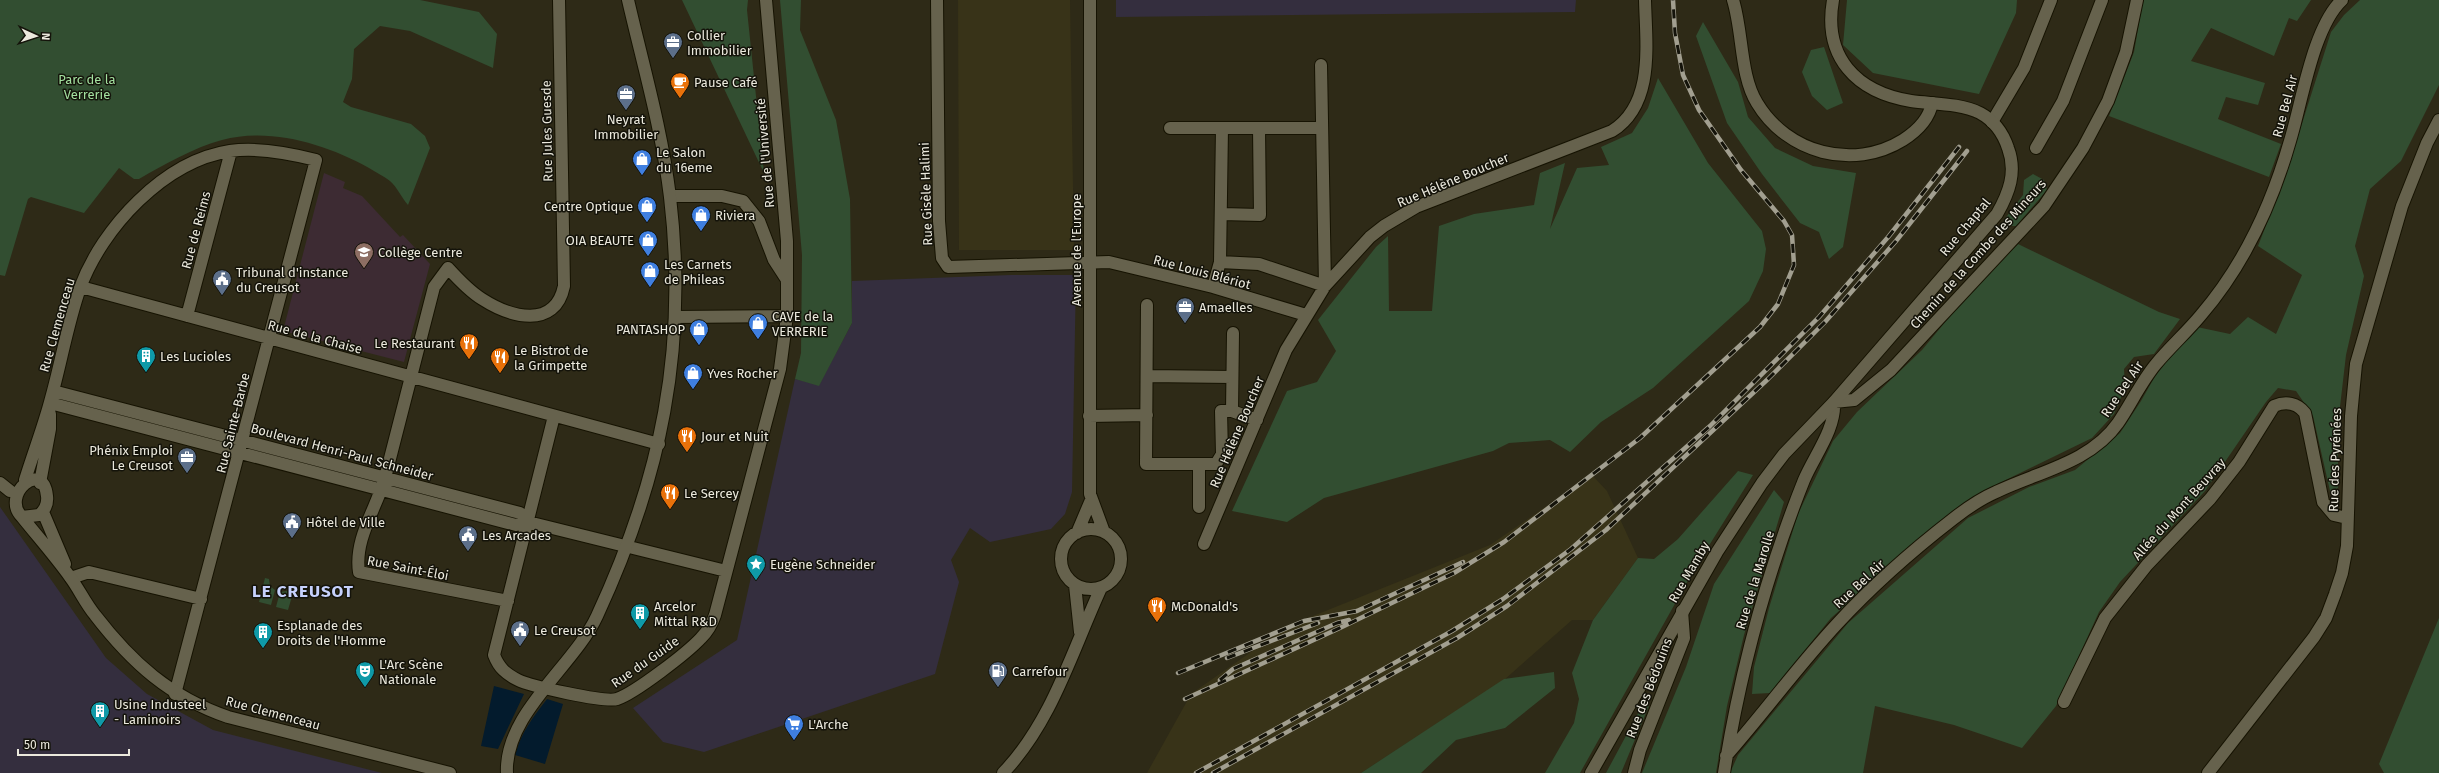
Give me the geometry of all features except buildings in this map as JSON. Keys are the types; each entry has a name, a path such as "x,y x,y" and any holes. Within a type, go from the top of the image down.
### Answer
{"street":[{"name":"Rue Jules Guesde","path":"448,268 481,299 499,309 517,314 532,316 546,314 556,307 562,297 564,286 559,0"},
{"path":"507,773 510,747 518,729 597,617 627,546 645,496 659,444 667,398 675,317 674,238 670,196 653,105 628,0"},
{"name":"Rue de l'Université","path":"766,0 786,228 788,281"},
{"name":"Rue Gisèle Halimi","path":"937,0 939,221 942,258 948,267 1090,264"},
{"name":"Avenue de l'Europe","path":"1090,0 1089,416 1091,500 1104,532"},
{"name":"Rue Hélène Boucher","path":"1204,544 1286,350 1325,286 1370,237 1384,226 1416,207 1612,131 1623,124 1632,112 1640,94 1644,76 1645,0"},
{"path":"1733,0 1741,31 1747,80 1757,103 1772,121 1788,136 1812,149 1852,157 1873,153 1891,147 1915,133 1930,111 1932,103"},
{"name":"Rue Chaptal","path":"1833,0 1831,30 1834,47 1842,63 1870,88 1886,95 1978,112 1992,122 2000,131 2010,154 2011,179 2005,199 1996,214 1834,402"},
{"path":"1992,122 2024,68 2051,0"},
{"path":"2036,148 2063,101 2102,0"},
{"name":"Chemin de la Combe des Mineurs","path":"1834,402 1854,400 1891,370 2044,206 2083,148 2108,101 2126,52 2136,0"},
{"name":"Rue Bel Air","path":"1726,756 1836,625 1870,591 1950,521 1973,504 1998,491 2075,459 2117,425 2134,395 2156,363 2202,314 2247,249 2269,207 2290,142 2307,77 2323,27 2342,0"},
{"path":"1220,262 1258,264 1325,286 1321,65"},
{"name":"Rue des Pyrénées","path":"2208,773 2314,637 2326,618 2342,573 2346,546 2351,416 2356,364 2402,206 2424,150 2439,120"},
{"path":"1170,128 1322,128"},
{"path":"1213,287 1220,262 1222,214 1222,128"},
{"path":"1222,214 1260,215 1259,128"},
{"name":"Rue Clemenceau","path":"25,480 52,397 81,287 98,251 118,222 139,199 192,163 231,151 291,153 316,160"},
{"name":"Rue de Reims","path":"187,316 231,151"},
{"name":"Rue Sainte-Barbe","path":"175,694 240,453 316,160"},
{"path":"670,196 722,196 743,201 759,221 774,260 788,281"},
{"name":"Rue Louis Blériot","path":"1090,264 1109,262 1213,287 1306,315"},
{"name":"Rue Saint-Éloi","path":"448,268 434,287 385,478 381,490 370,510 357,559 359,572 508,602"},
{"name":"Rue du Guide","path":"546,688 609,701 617,699 670,663 706,633 715,615 780,369 787,316 788,281"},
{"name":"Rue de la Chaise","path":"81,287 659,444"},
{"path":"1147,305 1146,464 1216,464 1222,454 1221,411 1232,411 1257,420"},
{"path":"675,317 787,316"},
{"path":"1232,411 1233,333"},
{"path":"1146,376 1232,377"},
{"name":"Rue Clemenceau","path":"40,483 50,429 52,397"},
{"name":"Boulevard Henri-Paul Schneider","path":"52,397 243,441 520,513 528,522"},
{"name":"Boulevard Henri-Paul Schneider","path":"52,397 240,453 381,490 516,525 528,522 726,572"},
{"name":"Rue Mamby","path":"1591,773 1682,612 1740,514 1784,454 1834,402"},
{"name":"Rue de la Marolle","path":"1724,773 1726,756 1750,640 1783,533 1810,465 1831,425 1835,413 1834,402"},
{"name":"Allée du Mont Beuvray","path":"2064,702 2105,618 2147,565 2210,499 2239,462 2274,406 2281,403 2295,404 2304,413 2323,502 2334,515 2347,518"},
{"path":"1089,416 1146,415"},
{"path":"546,688 519,681 498,667 494,655 554,416"},
{"path":"1199,464 1200,507"},
{"path":"0,483 10,491 18,482 25,480 40,483 47,494 46,506 43,512 33,518 22,517"},
{"name":"Rue Clemenceau","path":"10,491 10,504 12,510 22,517 71,578 94,614 143,669 175,694 193,704 228,717 450,773"},
{"name":"Avenue de l'Europe","path":"1077,533 1091,500"},
{"name":"Rue Clemenceau","path":"43,512 71,578"},
{"path":"1090,529 1104,532 1117,544 1121,561 1115,578 1101,588 1092,590 1075,585 1066,576 1061,560 1066,543 1077,533 1090,529"},
{"path":"71,578 89,572 201,599"},
{"path":"1075,585 1080,633"},
{"path":"1003,773 1036,730 1055,696 1080,633 1101,588"},
{"name":"Rue des Bédouins","path":"1634,773 1640,750 1684,638 1682,612"}],"shaded area":[{"path":"958,0 1070,0 1074,250 959,250"},
{"path":"1116,0 1576,0 1575,12 1116,17"},
{"name":"Collège Centre","path":"324,173 345,182 343,188 362,196 400,237 403,235 430,264 404,362 283,331"},
{"path":"1011,275 1076,275 1072,492 1065,514 1051,529 990,542 970,528 951,560 959,582 935,674 704,752 663,742 633,708 737,640 795,379 819,385 852,323 852,281"},
{"path":"1592,475 1607,491 1638,558 1593,620 1572,620 1504,680 1361,773 1147,773 1191,694 1288,626 1490,545"},
{"path":"0,507 106,658 147,694 213,730 382,773 0,773"}],"green space":[{"name":"Parc de la Verrerie","path":"0,0 420,0 479,12 497,34 493,68 410,31 380,26 354,49 352,79 343,102 351,107 411,124 425,136 430,148 408,205 393,183 388,179 352,159 335,152 297,140 278,137 240,136 200,147 139,179 134,179 119,168 84,213 31,197 28,199 5,276 0,275"},
{"path":"682,0 748,0 747,10 764,173"},
{"path":"780,0 801,0 800,30 836,120 850,199 852,323 819,386 795,379 801,353 802,255"},
{"path":"1847,0 2017,0 2016,13 1979,94 1873,73 1843,45"},
{"path":"2143,0 2311,0 2297,21 2289,18 2274,56 2211,28 2191,61 2265,83 2258,105 2226,97 2218,119 2281,144 2269,177 2109,116 2134,52"},
{"path":"2360,0 2439,0 2439,85 2401,161 2370,189 2355,246 2364,276 2346,355 2338,424 2338,488 2330,491 2313,416 2296,391 2278,388 2266,402 2205,491 2120,582 2099,612 2056,706 2022,748 1954,725 1875,706 1863,773 1730,773 1738,755 1848,623 1968,518 2029,487 2075,470 2120,433 2158,371 2197,327 2230,334 2248,317 2276,334 2302,275 2258,246 2286,174 2331,32 2344,15"},
{"path":"1703,22 1738,82 1748,117 1775,148 1813,166 1856,173 1843,247 1829,259 1819,232 1800,223 1762,174 1727,123 1696,36"},
{"path":"1824,47 1843,103 1827,110 1812,96 1802,72 1811,50"},
{"path":"1658,78 1708,163 1762,231 1766,249 1763,271 1749,301 1653,388 1601,422 1570,452 1550,440 1509,443 1493,451 1324,498 1287,522 1232,511 1287,391 1317,382 1336,351 1318,320 1376,247 1388,236 1389,311 1432,311 1439,226 1474,214 1534,205 1540,173 1565,163 1550,229 1577,168 1609,165 1601,147 1632,133 1648,108"},
{"path":"2033,174 2044,180 2047,190 2016,226 2007,226 2004,220 2023,195 2024,180"},
{"path":"2018,244 2159,312 2180,319 2154,354 2134,357 2124,369 2125,388 2114,414 2092,438 1981,492 1938,524 1831,618 1770,693 1752,694 1754,667 1769,608 1798,514 1833,441 1857,412 1922,350 1965,298"},
{"path":"1738,471 1753,475 1695,568 1580,773 1545,773 1574,723 1579,699 1572,673 1593,620 1638,558 1654,559 1678,539"},
{"path":"1774,490 1784,502 1744,635 1727,706 1716,773 1642,773 1686,667 1714,584"},
{"path":"265,578 269,579 270,586 275,590 271,605 259,602"},
{"path":"290,585 295,586 288,610 276,607 280,592 287,591"},
{"path":"2439,618 2439,773 2384,773 2379,764"},
{"path":"1554,672 1555,688 1505,728 1456,740 1421,773 1361,773 1504,679"},
{"path":"1642,706 1649,706 1621,773 1606,773"}],"water":[{"path":"494,686 524,694 498,749 481,746"},
{"path":"547,699 563,704 545,764 515,755 524,732"}],"railway":[{"path":"1185,699 1342,627 1454,573 1504,542 1640,438 1760,327 1778,304 1794,265 1792,235 1784,221 1741,170 1699,110 1683,75 1675,33 1673,0"},
{"path":"1196,773 1452,631 1503,599 1571,549 1710,426 1819,317 1889,236 1959,147"},
{"path":"1213,773 1457,638 1507,606 1606,530 1768,379 1825,322 1896,241 1967,151"},
{"path":"1178,673 1304,621 1357,611 1463,562"},
{"path":"1220,680 1233,669 1337,623 1349,620"},
{"path":"1227,658 1318,623"}],"place":[{"name":"Collier Immobilier","path":"673,59"},
{"name":"Pause Café","path":"680,99"},
{"name":"Neyrat Immobilier","path":"626,111"},
{"name":"Le Salon du 16eme","path":"642,176"},
{"name":"Centre Optique","path":"647,223"},
{"name":"Riviera","path":"701,232"},
{"name":"OIA BEAUTE","path":"648,257"},
{"name":"Collège Centre","path":"364,269"},
{"name":"Les Carnets de Phileas","path":"650,288"},
{"name":"Tribunal d'instance du Creusot","path":"222,296"},
{"name":"Amaelles","path":"1185,324"},
{"name":"CAVE de la VERRERIE","path":"758,340"},
{"name":"PANTASHOP","path":"699,346"},
{"name":"Le Restaurant","path":"469,360"},
{"name":"Les Lucioles","path":"146,373"},
{"name":"Le Bistrot de la Grimpette","path":"500,374"},
{"name":"Yves Rocher","path":"693,390"},
{"name":"Jour et Nuit","path":"687,453"},
{"name":"Phénix Emploi Le Creusot","path":"187,474"},
{"name":"Le Sercey","path":"670,510"},
{"name":"Hôtel de Ville","path":"292,539"},
{"name":"Les Arcades","path":"468,552"},
{"name":"Eugène Schneider","path":"756,581"},
{"name":"McDonald's","path":"1157,623"},
{"name":"Arcelor Mittal R&D","path":"640,630"},
{"name":"Le Creusot","path":"520,647"},
{"name":"Esplanade des Droits de l'Homme","path":"263,649"},
{"name":"L'Arc Scène Nationale","path":"365,688"},
{"name":"Carrefour","path":"998,688"},
{"name":"Usine Industeel - Laminoirs","path":"100,728"},
{"name":"L'Arche","path":"794,741"}],"district":[{"name":"LE CREUSOT","path":"303,591"}]}
